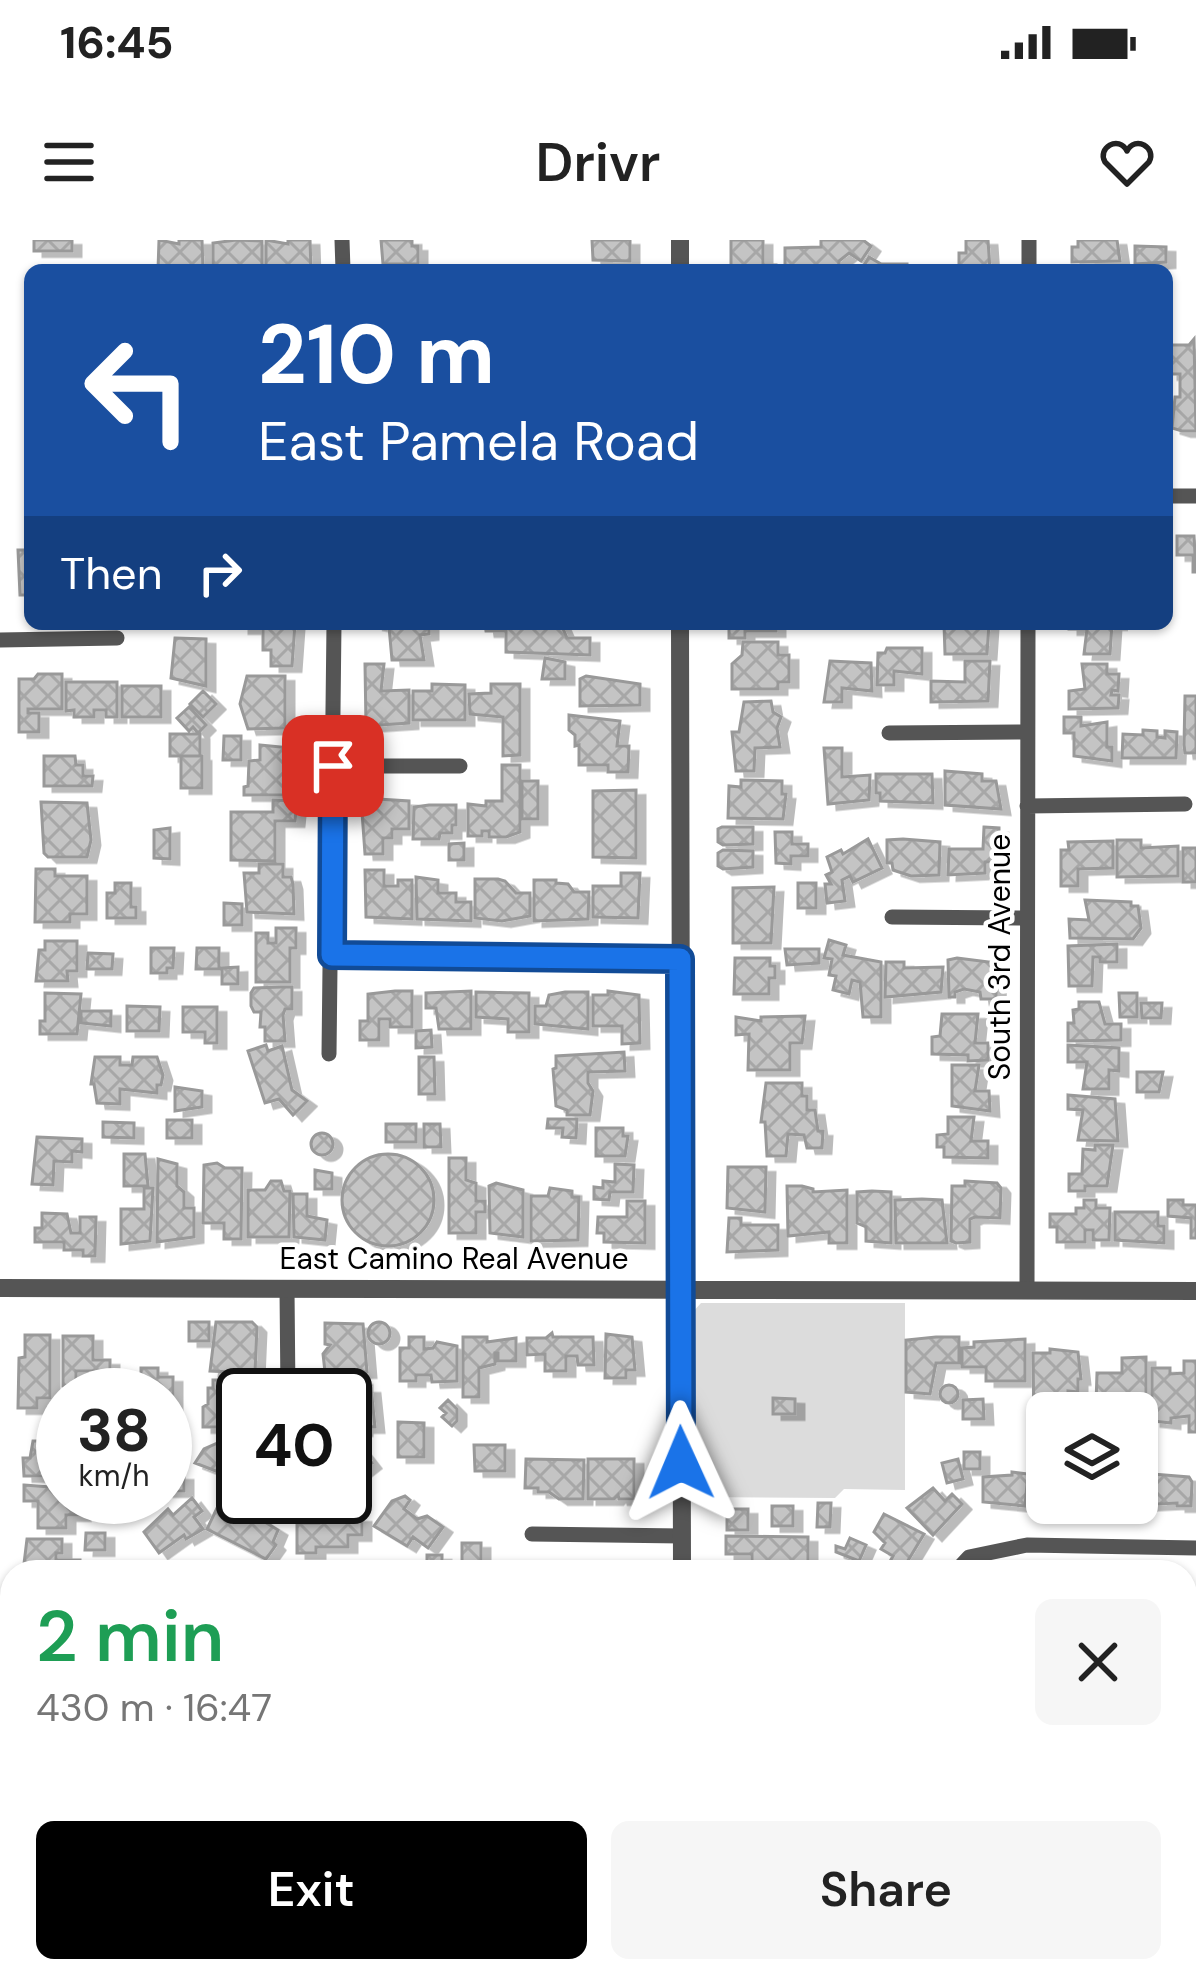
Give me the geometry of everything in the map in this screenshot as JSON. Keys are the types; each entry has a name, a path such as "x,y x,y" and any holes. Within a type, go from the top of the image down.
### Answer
{"street":[{"path":"328,1054 334,630"},
{"path":"680,630 682,1560"},
{"name":"South 3rd Avenue","path":"1027,1290 1028,630"},
{"path":"0,640 117,638"},
{"path":"889,733 1027,732"},
{"path":"333,766 460,766"},
{"path":"1027,806 1185,803"},
{"path":"892,917 1027,918"},
{"path":"332,955 680,959"},
{"name":"East Camino Real Avenue","path":"0,1288 1196,1291"},
{"path":"287,1289 288,1368"},
{"path":"532,1534 682,1536"},
{"path":"968,1560 1027,1545 1196,1548"}],"shaded area":[{"path":"701,1303 905,1303 905,1490 844,1489 835,1498 692,1497 692,1313"}],"building":[{"path":"34,240 72,240 72,251 34,251"},
{"path":"159,240 179,244 179,240 202,240 203,264 158,264"},
{"path":"266,240 288,244 288,240 310,240 311,264 266,264"},
{"path":"381,240 412,240 412,246 418,246 418,264 383,264"},
{"path":"592,240 630,240 630,261 593,260"},
{"path":"731,240 763,240 763,264 731,264"},
{"path":"821,240 863,240 871,246 861,261 849,253 839,264 785,264 785,248 821,247"},
{"path":"966,240 988,240 990,264 959,264 959,253 966,253"},
{"path":"1078,240 1117,240 1120,261 1072,262 1072,247 1078,247"},
{"path":"262,241 262,264 213,264 213,243"},
{"path":"1135,246 1166,247 1166,262 1135,264"},
{"path":"1194,339 1196,431 1182,431 1173,428 1180,374 1173,374 1173,345 1189,345"},
{"path":"1177,536 1194,536 1196,572 1193,555 1177,555"},
{"path":"18,550 24,550 24,595 20,595"},
{"path":"263,630 295,630 292,666 271,666 271,650 263,650"},
{"path":"389,630 429,630 420,635 424,660 392,660"},
{"path":"564,630 567,638 590,638 590,655 506,652 506,631 486,631"},
{"path":"729,630 776,630 745,631 745,638 729,638"},
{"path":"944,630 989,630 987,654 945,654"},
{"path":"1087,630 1112,630 1110,654 1084,654"},
{"path":"175,638 206,639 206,686 171,678"},
{"path":"743,642 778,642 778,655 789,655 789,682 778,682 778,689 732,689 732,664 742,655"},
{"path":"887,648 922,648 922,674 894,671 894,685 877,685 878,653"},
{"path":"545,658 565,662 565,679 542,679"},
{"path":"830,661 871,663 872,691 842,688 842,702 824,702"},
{"path":"965,661 990,661 988,701 931,702 931,681 965,682"},
{"path":"365,664 384,664 381,691 409,690 409,723 366,726"},
{"path":"1082,664 1107,664 1107,674 1119,674 1118,691 1112,690 1111,695 1119,695 1118,708 1069,709 1069,691 1085,689"},
{"path":"38,674 62,674 62,709 28,709 28,713 39,713 39,732 19,732 19,679 34,679"},
{"path":"247,676 285,676 285,728 248,729 240,704"},
{"path":"580,679 640,684 640,705 580,706"},
{"path":"66,682 117,682 117,717 94,710 94,717 74,717 74,710 66,711"},
{"path":"432,684 465,685 465,720 413,720 413,691 432,691"},
{"path":"491,684 520,684 520,755 503,756 503,717 470,714 469,694 491,693"},
{"path":"122,686 161,686 161,717 122,717"},
{"path":"203,691 216,704 203,717 190,704"},
{"path":"1185,696 1196,696 1196,753 1185,753"},
{"path":"771,701 773,712 781,717 777,728 780,747 755,748 754,771 736,771 732,732 739,732 744,702"},
{"path":"189,707 206,725 198,733 193,727 189,731 177,718"},
{"path":"569,715 620,721 617,746 629,746 628,772 608,772 608,765 579,765 579,745 575,746 575,735 569,730"},
{"path":"1064,717 1081,717 1081,726 1107,722 1112,761 1074,756 1074,733 1064,733"},
{"path":"1143,730 1157,731 1157,737 1165,738 1165,731 1177,732 1176,758 1122,758 1123,734 1143,735"},
{"path":"170,734 200,734 200,756 170,756"},
{"path":"224,736 241,736 241,760 223,760"},
{"path":"260,745 292,748 295,795 244,795 249,761 260,760"},
{"path":"824,748 842,748 842,777 870,775 869,800 828,804"},
{"path":"44,756 75,756 76,765 83,765 83,776 93,776 92,786 44,786"},
{"path":"181,756 202,756 202,788 181,788"},
{"path":"502,765 520,765 520,832 489,837 489,831 482,831 482,836 468,836 468,804 502,801"},
{"path":"945,771 982,774 982,781 996,781 1001,809 945,805"},
{"path":"876,774 932,774 933,803 880,801"},
{"path":"741,780 782,781 782,794 786,794 783,819 728,818 729,786 741,787"},
{"path":"522,781 538,781 538,819 522,819"},
{"path":"636,790 636,858 593,857 593,791"},
{"path":"361,798 409,801 409,829 392,829 392,838 383,838 383,854 365,854"},
{"path":"273,800 297,801 295,821 275,821 275,861 231,860 231,812 273,812"},
{"path":"41,802 87,803 91,840 87,857 48,857 44,853"},
{"path":"456,805 456,825 452,833 440,833 439,839 413,839 414,807"},
{"path":"722,827 753,827 753,844 723,845 718,842"},
{"path":"984,827 999,828 999,846 993,846 993,862 985,862 985,873 948,875 949,849 983,849"},
{"path":"170,828 170,859 154,858 154,830"},
{"path":"775,832 792,832 792,844 808,844 808,856 791,856 791,864 776,863"},
{"path":"868,839 882,868 853,882 850,876 842,880 845,901 827,903 825,884 831,884 826,875 832,872 827,857 841,850 843,854"},
{"path":"887,840 940,842 939,875 911,876 893,870 892,863 887,863"},
{"path":"1117,840 1141,840 1141,848 1178,846 1178,876 1117,877"},
{"path":"1113,841 1113,868 1078,869 1078,886 1061,886 1061,850 1069,850 1068,842"},
{"path":"464,843 464,860 449,860 449,844"},
{"path":"1183,848 1196,848 1196,882 1183,882"},
{"path":"753,851 753,867 723,869 718,866 718,853"},
{"path":"259,864 283,864 283,877 291,877 293,884 294,914 247,912 244,873 259,873"},
{"path":"36,869 55,869 55,876 87,876 87,914 70,914 70,922 35,922"},
{"path":"365,870 384,870 384,886 412,880 412,919 366,917"},
{"path":"621,873 640,873 638,918 593,917 593,886 621,886"},
{"path":"416,877 438,880 438,893 456,893 456,902 471,902 471,921 417,919"},
{"path":"475,879 498,879 516,893 530,893 530,916 502,921 475,918"},
{"path":"534,880 556,880 574,892 589,892 588,919 534,921"},
{"path":"115,883 131,883 136,918 107,918 107,893 115,893"},
{"path":"798,883 816,883 816,908 798,908"},
{"path":"774,887 771,943 733,943 733,888"},
{"path":"1085,900 1131,902 1138,906 1141,928 1133,939 1070,938 1069,919 1089,920"},
{"path":"224,903 242,904 242,925 224,925"},
{"path":"276,928 296,928 296,948 290,948 290,982 256,982 256,933 268,933 268,943 276,943"},
{"path":"829,940 846,945 843,955 881,962 881,1017 863,1017 860,982 852,980 849,994 833,990 832,959 824,958"},
{"path":"45,941 77,941 77,971 67,971 68,981 36,981 39,950 45,950"},
{"path":"1117,944 1117,962 1093,957 1092,986 1069,986 1068,946"},
{"path":"151,948 174,948 173,968 151,973"},
{"path":"197,948 219,948 219,969 196,969"},
{"path":"785,949 819,949 819,963 787,965"},
{"path":"88,953 113,954 112,969 87,969"},
{"path":"735,958 770,958 775,978 769,978 769,994 734,994"},
{"path":"948,960 997,963 996,999 981,999 980,992 964,989 949,997"},
{"path":"886,962 904,962 904,968 943,967 941,992 885,997"},
{"path":"238,967 238,984 222,984 222,968"},
{"path":"292,987 292,1009 285,1009 283,1015 285,1041 265,1041 261,1012 254,1012 251,993 254,988"},
{"path":"412,991 412,1027 390,1027 390,1019 379,1019 379,1040 360,1040 360,1021 368,1021 368,994"},
{"path":"471,991 471,1029 439,1029 436,1008 426,1008 426,993"},
{"path":"608,991 639,995 640,1043 622,1044 622,1026 593,1026 593,995 608,995"},
{"path":"476,992 529,993 529,1032 508,1032 508,1019 476,1017"},
{"path":"588,992 588,1029 535,1024 535,1006 546,1006 549,995"},
{"path":"45,993 81,994 77,1034 40,1034"},
{"path":"1119,993 1137,993 1137,1017 1120,1017"},
{"path":"1079,1002 1099,1002 1105,1024 1121,1024 1121,1040 1068,1041 1068,1023 1074,1023 1073,1010 1079,1009"},
{"path":"1141,1003 1162,1003 1161,1018 1142,1018"},
{"path":"127,1006 160,1007 159,1031 127,1031"},
{"path":"183,1007 217,1007 217,1043 205,1043 205,1032 183,1032"},
{"path":"81,1011 111,1011 111,1026 81,1023"},
{"path":"942,1014 978,1014 975,1043 988,1043 988,1060 932,1054 932,1037 940,1036"},
{"path":"805,1016 802,1043 790,1043 790,1070 748,1070 749,1034 736,1035 736,1017 761,1021 761,1017"},
{"path":"431,1030 432,1047 416,1048 416,1031"},
{"path":"266,1045 268,1051 282,1046 292,1090 307,1101 293,1115 279,1099 265,1103 248,1051"},
{"path":"1068,1045 1119,1048 1119,1071 1109,1070 1109,1089 1083,1089 1087,1062 1068,1062"},
{"path":"624,1052 625,1071 588,1072 593,1091 590,1115 567,1115 567,1110 556,1106 556,1056"},
{"path":"95,1057 120,1057 120,1065 132,1065 133,1057 157,1057 163,1075 157,1093 120,1089 120,1104 97,1103 91,1084"},
{"path":"419,1057 434,1057 435,1094 419,1094"},
{"path":"952,1065 979,1065 975,1091 989,1091 990,1111 952,1106"},
{"path":"1137,1072 1163,1072 1159,1092 1137,1092"},
{"path":"766,1083 802,1083 807,1110 815,1110 818,1131 823,1131 822,1148 807,1148 804,1135 788,1134 786,1156 767,1156 765,1122 761,1122"},
{"path":"175,1087 202,1091 202,1107 175,1111"},
{"path":"1068,1095 1115,1099 1118,1141 1078,1140 1083,1110 1068,1109"},
{"path":"948,1117 974,1117 971,1141 988,1141 988,1158 944,1157 944,1147 937,1147 937,1135 948,1134"},
{"path":"548,1119 577,1119 576,1138 562,1137 563,1128 547,1128"},
{"path":"167,1120 192,1120 192,1138 167,1138"},
{"path":"103,1122 134,1123 134,1138 103,1137"},
{"path":"386,1124 416,1124 416,1142 386,1142"},
{"path":"424,1124 440,1124 441,1147 424,1147"},
{"path":"596,1128 623,1128 623,1136 628,1136 625,1156 596,1156"},
{"path":"322,1133 333,1144 322,1155 311,1144"},
{"path":"37,1137 82,1139 82,1152 72,1151 72,1162 54,1161 53,1185 32,1184"},
{"path":"1095,1145 1113,1145 1107,1186 1069,1191 1069,1174 1082,1174 1083,1149 1095,1150"},
{"path":"124,1154 145,1154 148,1186 124,1186"},
{"path":"388,1154 420,1168 434,1200 420,1232 388,1246 356,1232 342,1200 356,1168"},
{"path":"449,1158 466,1158 466,1180 476,1183 476,1201 485,1201 485,1212 476,1212 476,1233 449,1233"},
{"path":"158,1159 177,1164 184,1208 194,1208 194,1237 157,1242"},
{"path":"615,1164 634,1165 633,1192 610,1192 609,1200 594,1199 594,1187 603,1188 603,1181 615,1182"},
{"path":"204,1165 242,1168 241,1239 224,1239 224,1223 203,1223"},
{"path":"728,1167 766,1167 765,1212 727,1208"},
{"path":"315,1170 332,1173 332,1189 315,1189"},
{"path":"271,1181 281,1181 284,1191 290,1191 289,1237 248,1237 248,1190 265,1190"},
{"path":"965,1181 997,1183 1000,1218 970,1219 970,1242 956,1243 951,1241 952,1186 965,1186"},
{"path":"496,1183 523,1190 523,1237 490,1233 489,1186"},
{"path":"787,1186 813,1192 847,1190 847,1243 829,1243 829,1232 788,1236"},
{"path":"144,1188 153,1188 150,1241 121,1244 121,1209 144,1209"},
{"path":"550,1188 572,1191 572,1197 579,1197 578,1240 531,1241 531,1196 548,1196"},
{"path":"857,1192 891,1192 891,1243 866,1241 866,1227 857,1223"},
{"path":"293,1194 307,1194 307,1216 327,1220 325,1240 294,1237"},
{"path":"895,1200 942,1200 947,1243 896,1243"},
{"path":"1084,1200 1096,1200 1096,1208 1110,1208 1109,1240 1093,1240 1093,1230 1085,1230 1085,1242 1057,1242 1057,1227 1050,1227 1050,1214 1076,1214 1076,1208 1084,1208"},
{"path":"1168,1200 1196,1205 1196,1238 1191,1238 1191,1218 1168,1216"},
{"path":"627,1201 645,1201 645,1243 604,1242 604,1233 597,1233 598,1217 627,1217"},
{"path":"1115,1212 1158,1212 1164,1243 1115,1240"},
{"path":"42,1213 67,1214 71,1233 80,1233 80,1217 96,1217 95,1256 83,1256 83,1250 64,1250 64,1242 35,1242"},
{"path":"729,1218 741,1218 741,1225 778,1225 778,1250 727,1252"},
{"path":"189,1322 209,1322 209,1341 189,1341"},
{"path":"216,1322 252,1322 257,1327 255,1368 210,1371"},
{"path":"379,1322 390,1333 379,1344 368,1333"},
{"path":"325,1323 363,1324 367,1368 325,1368 323,1354 330,1345 325,1344"},
{"path":"552,1333 553,1337 593,1337 594,1365 578,1365 577,1356 566,1356 566,1371 545,1371 545,1354 527,1355 527,1338 546,1338"},
{"path":"606,1334 632,1337 635,1370 626,1370 626,1378 605,1378"},
{"path":"25,1335 50,1335 50,1368 36,1368 36,1408 18,1408 19,1358 25,1357"},
{"path":"63,1336 93,1336 93,1360 110,1360 110,1368 63,1368"},
{"path":"409,1337 424,1337 424,1349 437,1342 457,1346 457,1381 432,1382 431,1375 416,1375 416,1381 400,1381 400,1348 409,1348"},
{"path":"463,1337 487,1337 487,1342 516,1338 516,1361 498,1361 495,1353 495,1364 479,1368 479,1397 463,1397"},
{"path":"959,1337 959,1363 936,1363 930,1394 906,1392 906,1340"},
{"path":"1025,1339 1025,1381 986,1381 986,1367 962,1367 962,1348 974,1347 974,1342"},
{"path":"1050,1349 1078,1352 1078,1392 1033,1392 1033,1353 1050,1353"},
{"path":"1146,1357 1146,1392 1096,1392 1097,1373 1122,1373 1122,1358"},
{"path":"1184,1361 1196,1361 1196,1432 1189,1432 1189,1416 1171,1418 1171,1423 1158,1422 1152,1368 1184,1373"},
{"path":"216,1380 216,1427 203,1427 203,1407 208,1404 208,1388"},
{"path":"949,1385 958,1394 949,1403 940,1394"},
{"path":"773,1398 795,1399 795,1414 773,1414"},
{"path":"983,1399 984,1419 963,1419 963,1400"},
{"path":"448,1400 457,1409 452,1426 440,1408"},
{"path":"398,1422 424,1423 424,1457 398,1457"},
{"path":"36,1441 36,1476 24,1476 23,1458 30,1458"},
{"path":"216,1444 216,1471 195,1463 204,1449"},
{"path":"474,1445 505,1445 505,1471 475,1471"},
{"path":"964,1452 980,1452 980,1469 964,1469"},
{"path":"526,1459 584,1460 583,1499 559,1499 538,1488 525,1488"},
{"path":"588,1459 634,1459 634,1499 619,1499 618,1495 588,1499"},
{"path":"958,1459 963,1479 947,1483 942,1463"},
{"path":"1026,1474 1025,1506 983,1502 983,1477"},
{"path":"1158,1474 1189,1477 1191,1506 1158,1504"},
{"path":"24,1485 36,1486 36,1501 24,1501"},
{"path":"933,1488 945,1501 952,1494 962,1504 933,1535 907,1508"},
{"path":"405,1496 410,1500 404,1509 417,1519 427,1516 443,1527 428,1548 413,1537 407,1546 374,1526 392,1501"},
{"path":"192,1498 202,1511 194,1517 203,1529 186,1539 184,1535 159,1553 144,1532 152,1524 192,1524"},
{"path":"818,1503 831,1503 830,1527 817,1527"},
{"path":"772,1506 793,1506 793,1526 772,1526"},
{"path":"727,1509 748,1509 748,1530 727,1530"},
{"path":"216,1510 216,1524 268,1524 278,1530 276,1545 266,1559 207,1529"},
{"path":"884,1514 924,1534 908,1560 891,1560 893,1556 881,1549 885,1543 874,1532"},
{"path":"38,1524 66,1524 66,1528 38,1528"},
{"path":"297,1524 362,1524 362,1535 348,1535 348,1547 316,1547 316,1553 297,1553"},
{"path":"86,1533 105,1533 105,1550 85,1550"},
{"path":"726,1536 808,1537 808,1560 752,1560 752,1554 726,1554"},
{"path":"850,1538 866,1545 859,1560 836,1552 836,1546 845,1549"},
{"path":"27,1539 62,1539 62,1553 56,1553 56,1560 24,1560"},
{"path":"462,1543 481,1543 481,1560 462,1560"}],"route":[{"path":"333,766 332,955 680,959 681,1463"}]}
